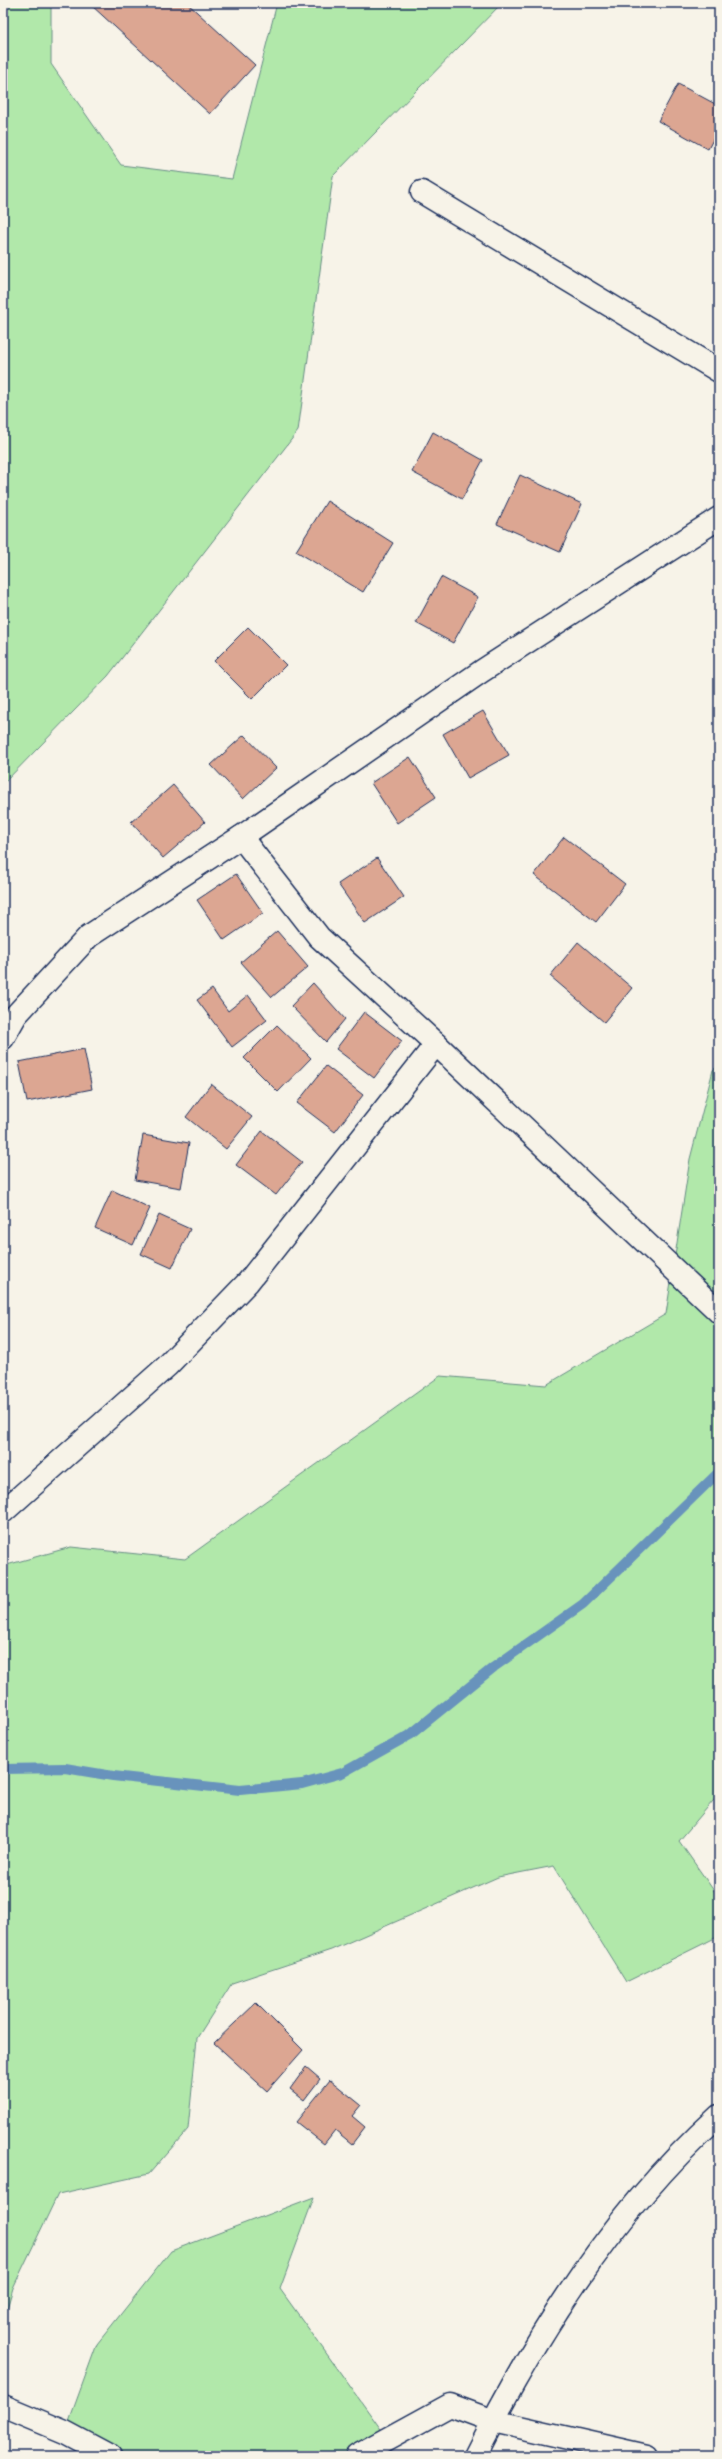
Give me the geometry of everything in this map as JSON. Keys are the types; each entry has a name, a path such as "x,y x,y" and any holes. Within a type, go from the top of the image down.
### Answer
{"street":[{"path":"422,192 719,371"},
{"path":"3,1038 16,1016 89,936 241,837 482,671 719,518"},
{"path":"241,837 318,937 436,1044 719,1312"},
{"path":"3,1512 167,1366 248,1282 436,1044"},
{"path":"476,2456 493,2421 574,2286 628,2212 696,2136 719,2116"},
{"path":"357,2456 450,2405 493,2421 647,2456"},
{"path":"3,2406 65,2432 110,2456"}],"green space":[{"path":"3,3 51,3 51,64 121,165 232,179 276,7 279,3 502,3 333,176 298,431 108,676 3,784"},
{"path":"719,1065 719,1794 679,1841 719,1898 719,1936 626,1982 554,1866 498,1877 331,1950 232,1983 197,2038 188,2129 149,2174 58,2194 13,2288 3,2322 3,1566 71,1547 185,1559 440,1376 546,1385 666,1314 690,1159 713,1070"},
{"path":"314,2197 280,2289 388,2439 357,2456 110,2456 65,2432 97,2344 171,2251"}],"building":[{"path":"92,3 187,3 255,65 210,114 91,5"},
{"path":"678,84 719,106 719,128 708,149 658,121"},
{"path":"433,432 483,460 462,499 412,472"},
{"path":"520,475 582,504 560,552 497,524"},
{"path":"327,501 393,543 363,592 296,551"},
{"path":"441,577 478,597 453,643 416,623"},
{"path":"248,627 286,665 252,699 214,661"},
{"path":"483,711 509,755 468,778 443,734"},
{"path":"244,735 276,768 243,799 211,765"},
{"path":"410,757 436,797 397,823 371,783"},
{"path":"173,785 205,822 163,858 131,822"},
{"path":"564,837 625,884 596,922 534,875"},
{"path":"377,858 404,897 365,923 338,884"},
{"path":"236,874 263,913 224,940 197,900"},
{"path":"277,931 308,967 272,997 241,962"},
{"path":"578,942 632,988 604,1022 550,976"},
{"path":"313,983 345,1019 326,1042 291,1006"},
{"path":"212,989 228,1011 248,995 267,1020 232,1047 197,1000"},
{"path":"364,1012 402,1041 374,1078 336,1049"},
{"path":"277,1025 311,1058 278,1092 244,1058"},
{"path":"84,1049 92,1089 27,1102 19,1062"},
{"path":"326,1066 363,1095 335,1132 297,1103"},
{"path":"211,1084 252,1117 226,1149 186,1117"},
{"path":"262,1131 302,1162 276,1195 236,1165"},
{"path":"143,1135 189,1143 181,1188 135,1180"},
{"path":"112,1190 150,1208 133,1245 95,1228"},
{"path":"159,1215 190,1229 172,1268 141,1254"},
{"path":"256,2003 303,2050 267,2091 214,2043"},
{"path":"306,2067 320,2079 304,2100 290,2089"},
{"path":"330,2080 361,2105 352,2116 365,2127 352,2144 335,2130 324,2144 296,2122"}],"waterway":[{"path":"3,1769 65,1768 113,1776 240,1790 302,1784 342,1773 410,1735 494,1667 583,1604 719,1472"}]}
